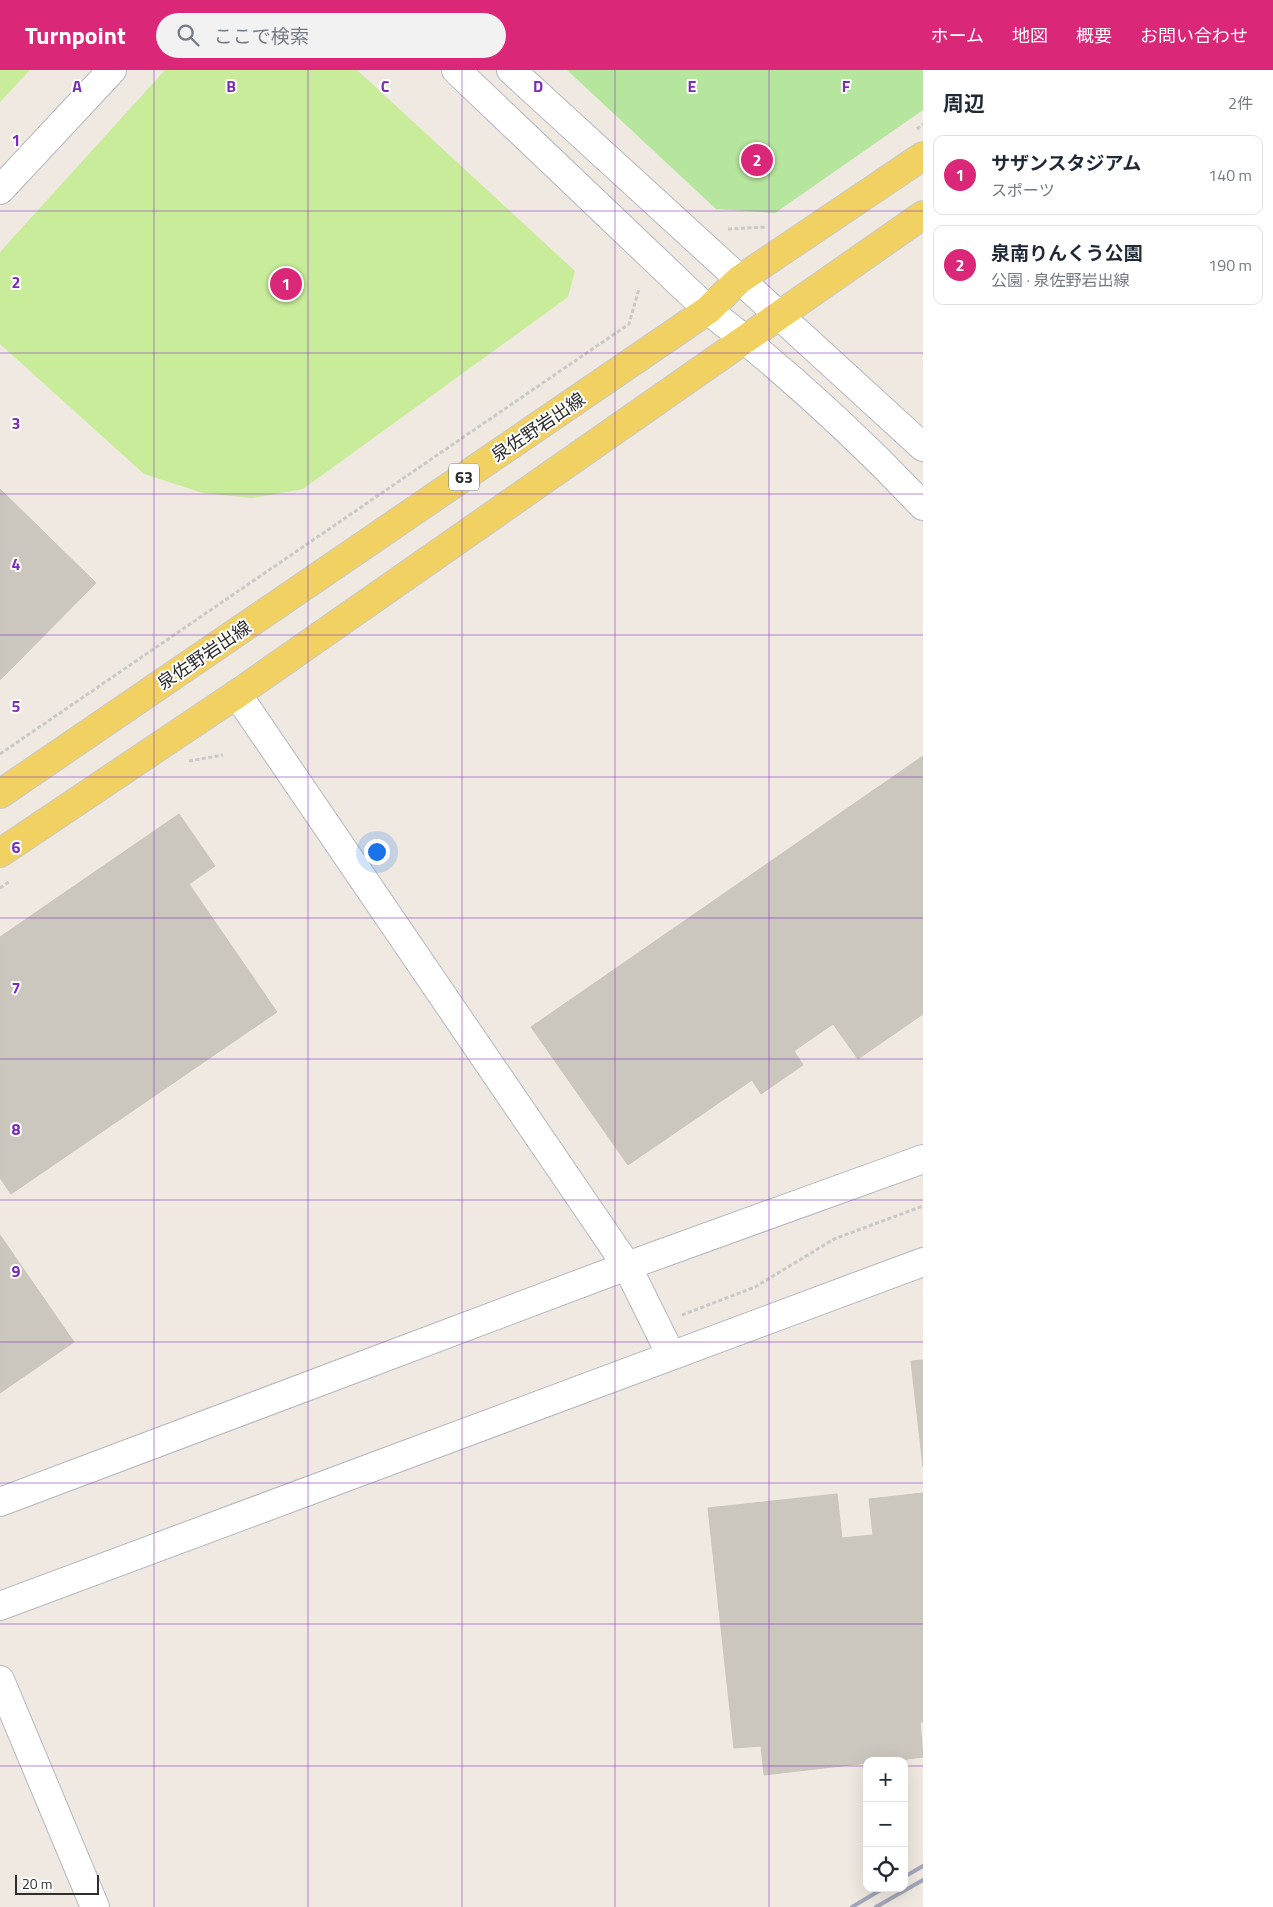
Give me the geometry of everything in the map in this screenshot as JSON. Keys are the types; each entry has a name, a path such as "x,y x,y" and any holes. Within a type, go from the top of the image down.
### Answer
{"main road":[{"name":"泉佐野岩出線","path":"0,794 708,310 739,280 923,156"},
{"path":"0,852 237,694 923,214"}],"street":[{"path":"0,190 112,70"},
{"path":"456,70 708,310 746,339 881,462 923,506"},
{"path":"511,70 923,447"},
{"path":"237,694 627,1266 671,1355"},
{"path":"0,1502 627,1266 923,1159"},
{"path":"0,1606 923,1262"},
{"path":"0,1680 96,1907"}],"path":[{"path":"0,754 629,324 639,289"},
{"path":"677,1317 755,1287 834,1239 923,1206"}],"green space":[{"path":"0,70 30,70 0,102"},
{"path":"165,70 357,70 575,271 568,297 303,489 252,498 203,493 144,474 0,344 0,252"},
{"path":"567,70 923,70 923,110 775,213 716,209"}],"building":[{"path":"0,489 96,583 0,680"},
{"path":"923,756 923,1014 858,1059 833,1024 794,1051 803,1065 761,1094 752,1080 628,1165 531,1027"},
{"path":"179,814 215,866 189,884 277,1012 11,1194 0,1178 0,937"},
{"path":"0,1235 74,1342 0,1393"},
{"path":"923,1360 923,1467 911,1361"},
{"path":"923,1493 923,1722 920,1722 923,1757 908,1759 908,1757 863,1757 863,1763 764,1775 761,1746 734,1748 708,1508 837,1494 842,1538 873,1535 869,1499"}],"railway":[{"path":"908,1875 923,1866"},
{"path":"876,1907 923,1880"},
{"path":"852,1907 877,1892"}],"place":[{"name":"泉南りんくう公園","path":"757,160"},
{"name":"サザンスタジアム","path":"286,284"}]}
